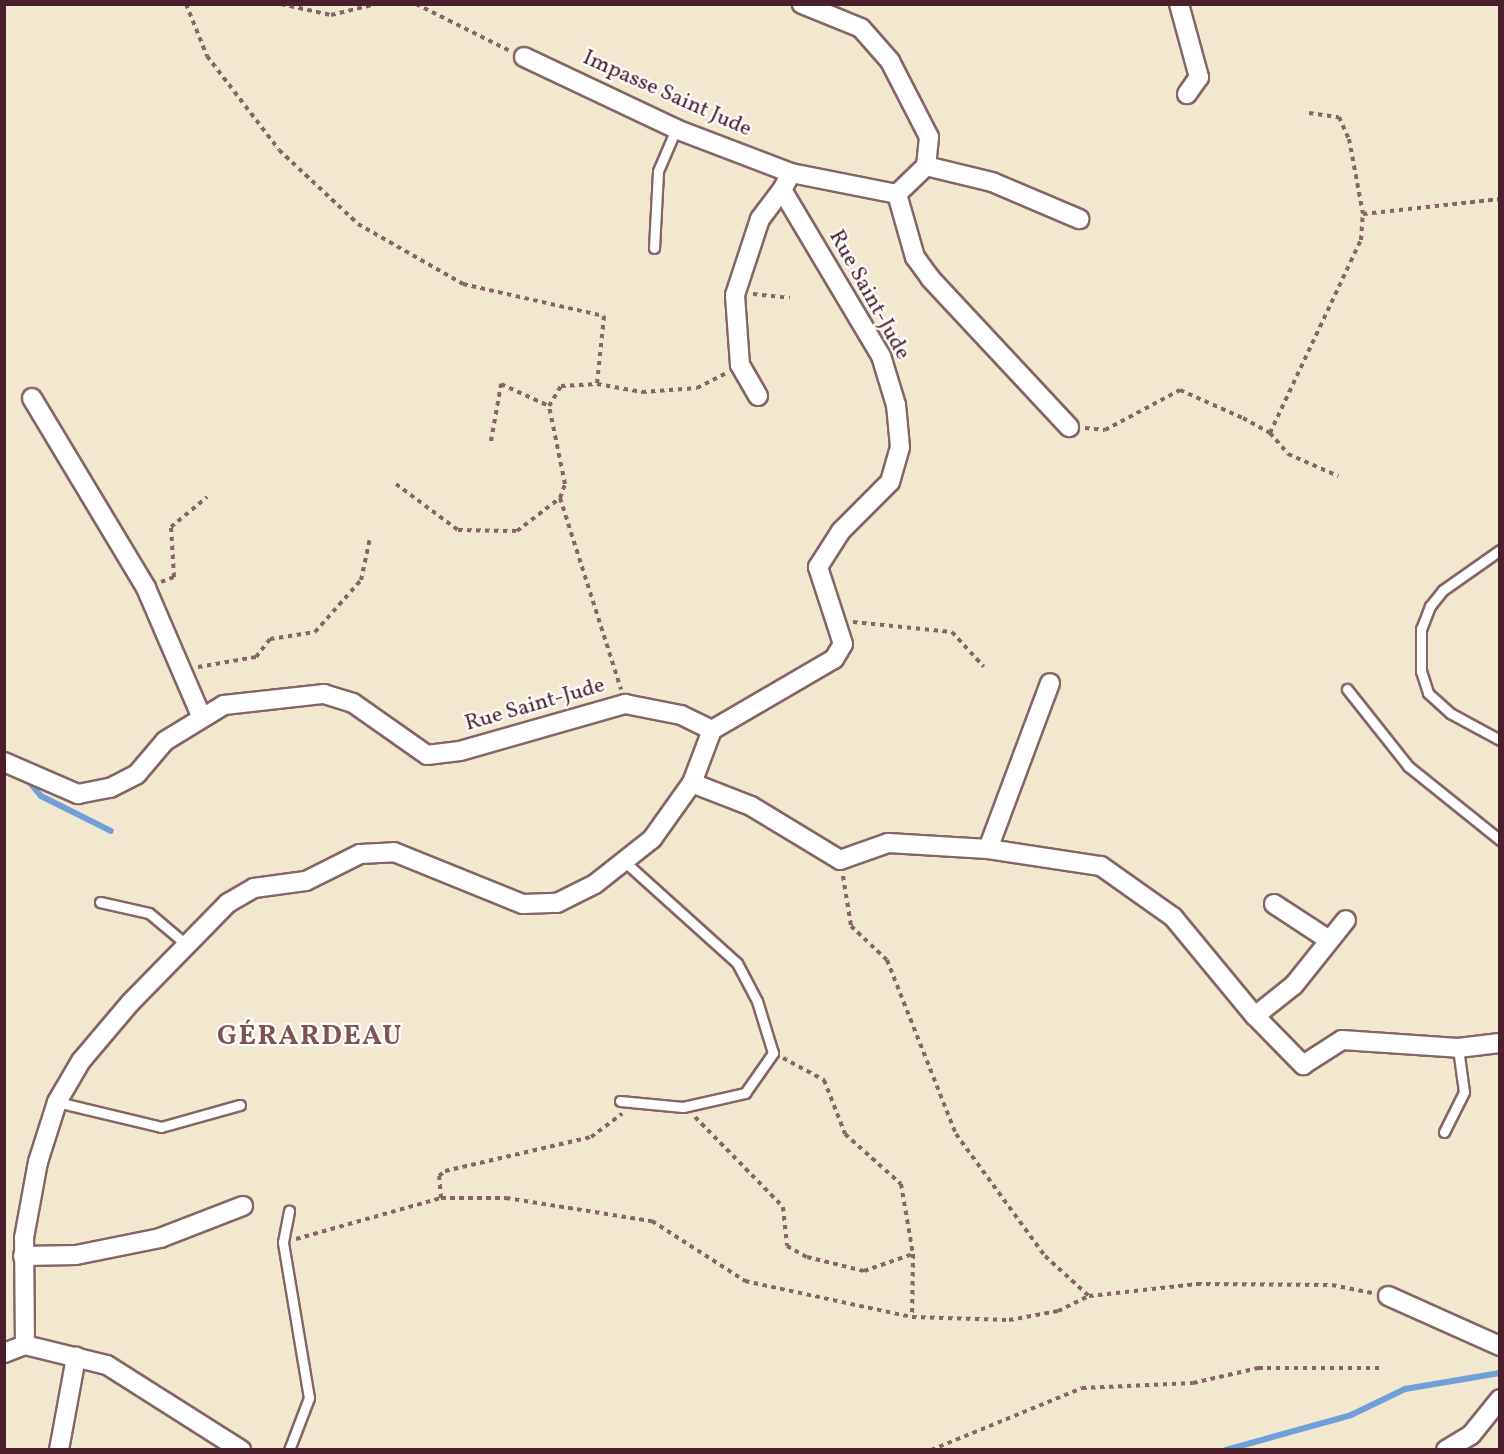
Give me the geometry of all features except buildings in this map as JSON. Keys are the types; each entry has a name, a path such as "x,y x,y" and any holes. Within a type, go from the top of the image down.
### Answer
{"street":[{"path":"802,4 861,28 890,61 929,137 926,166 897,194"},
{"path":"1179,4 1199,77 1187,94"},
{"name":"Impasse Saint Jude","path":"524,57 676,129 791,173"},
{"path":"926,166 992,182 1079,219"},
{"path":"758,396 740,365 735,295 760,219 782,190 791,173 897,194"},
{"name":"Rue Saint-Jude","path":"4,762 78,794 110,788 137,774 165,741 201,716 224,705 324,694 353,703 427,755 460,752 625,704 681,715 712,730 834,659 843,644 837,622 824,598 818,567 841,531 890,482 900,447 896,405 881,357 782,190"},
{"path":"897,194 915,257 930,278 1069,427"},
{"path":"32,398 146,588 183,669 201,716"},
{"path":"988,849 1050,683"},
{"path":"25,1345 23,1256 38,1162 57,1102 81,1061 228,903 254,888 306,881 360,854 394,852 524,904 557,903 625,862 652,839 692,783 712,730"},
{"path":"692,783 751,806 840,860 888,843 988,849 1101,866 1173,917 1254,1016 1303,1065 1342,1040 1458,1048 1500,1043"},
{"path":"1274,904 1329,940"},
{"path":"1254,1016 1294,985 1346,920"},
{"path":"23,1256 76,1255 160,1239 243,1206"},
{"path":"1388,1296 1500,1346"},
{"path":"4,1353 25,1345 107,1365 241,1449"},
{"path":"59,1449 76,1357"},
{"path":"1446,1449 1471,1435 1500,1399"}],"lane":[{"path":"654,248 658,171 676,129"},
{"path":"1500,550 1443,590 1430,606 1421,629 1420,671 1428,693 1442,706 1500,740"},
{"path":"1347,689 1408,766 1500,840"},
{"path":"620,1101 683,1107 745,1093 773,1053 757,1001 737,963 625,862"},
{"path":"100,902 149,913 188,946"},
{"path":"1444,1132 1464,1092 1458,1048"},
{"path":"57,1102 161,1127 240,1105"},
{"path":"289,1211 284,1242 309,1398 289,1449"}],"path":[{"path":"186,4 207,56 279,150 358,224 463,284 604,316 597,384"},
{"path":"281,4 331,15 376,4"},
{"path":"416,4 524,57"},
{"path":"1270,433 1361,240 1363,214 1349,139 1339,117 1309,113"},
{"path":"1363,214 1500,199"},
{"path":"735,295 790,298"},
{"path":"396,484 459,530 517,531 560,498 565,484 549,406 561,386 597,384 642,392 697,388 740,365"},
{"path":"491,441 501,384 549,406"},
{"path":"1069,427 1105,430 1180,390 1270,433 1288,454 1338,476"},
{"path":"146,588 174,576 171,527 207,497"},
{"path":"560,498 625,704"},
{"path":"183,669 256,657 270,639 315,632 361,580 370,538"},
{"path":"837,622 952,632 984,667"},
{"path":"840,860 851,926 887,960 956,1134 1045,1256 1089,1296"},
{"path":"773,1053 824,1080 845,1134 901,1184 913,1254 912,1317"},
{"path":"441,1198 439,1176 445,1171 591,1137 638,1102"},
{"path":"683,1107 783,1207 787,1246 807,1257 864,1271 913,1254"},
{"path":"284,1242 441,1198 506,1198 652,1221 745,1281 912,1317 1009,1320 1058,1311 1089,1296 1253,1282 1332,1285 1388,1296"},
{"path":"931,1449 1082,1388 1192,1383 1258,1368 1384,1368"}],"waterway":[{"path":"26,778 41,796 111,831"},
{"path":"1226,1450 1351,1415 1405,1389 1500,1373"}],"district":[{"name":"GÉRARDEAU","path":"310,1037"}]}
